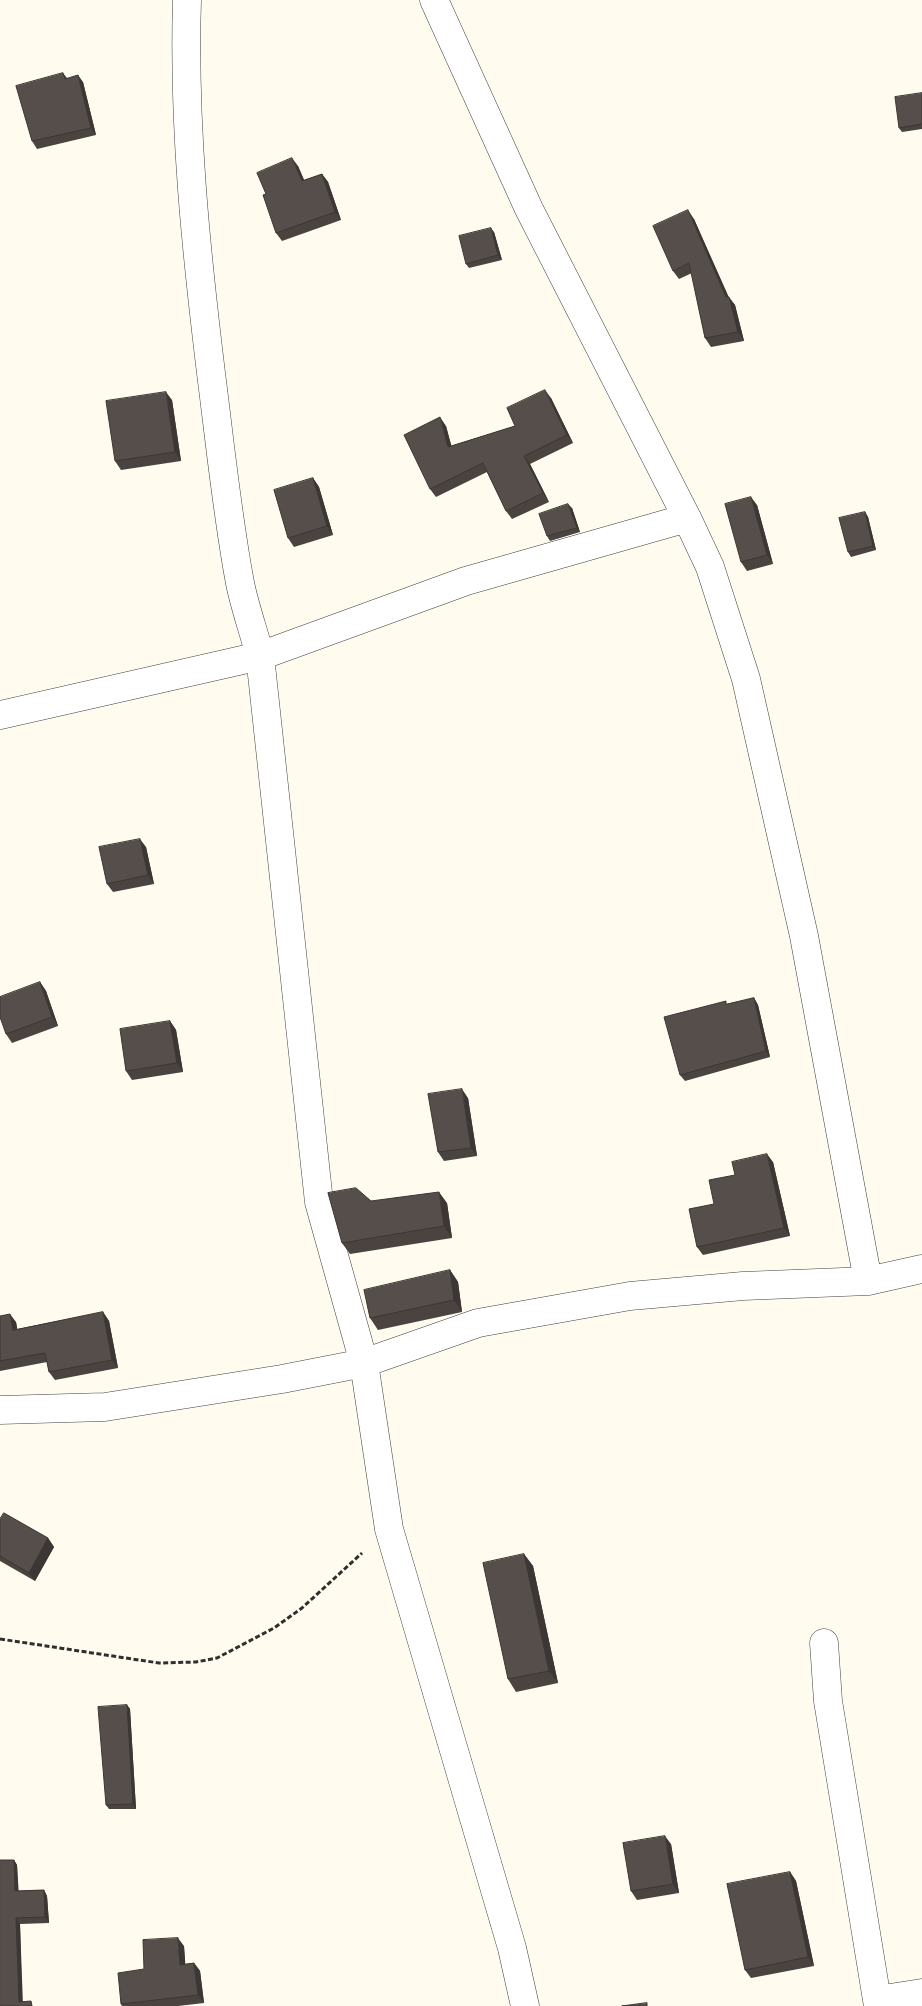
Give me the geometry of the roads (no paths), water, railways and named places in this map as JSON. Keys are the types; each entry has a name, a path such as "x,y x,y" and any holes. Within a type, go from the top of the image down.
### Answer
{"street":[{"path":"188,0 185,54 199,276 229,516 241,585 260,656 319,1202 364,1363 389,1528 512,1948 525,2006"},
{"path":"434,0 529,209 687,518 710,567 734,635 750,694 804,936 868,1281"},
{"path":"0,715 260,656 466,581 687,518"},
{"path":"0,1410 106,1407 192,1395 364,1363 478,1323 621,1298 743,1286 868,1281 922,1269"},
{"path":"824,1643 828,1700 877,2003 922,1993"}]}
